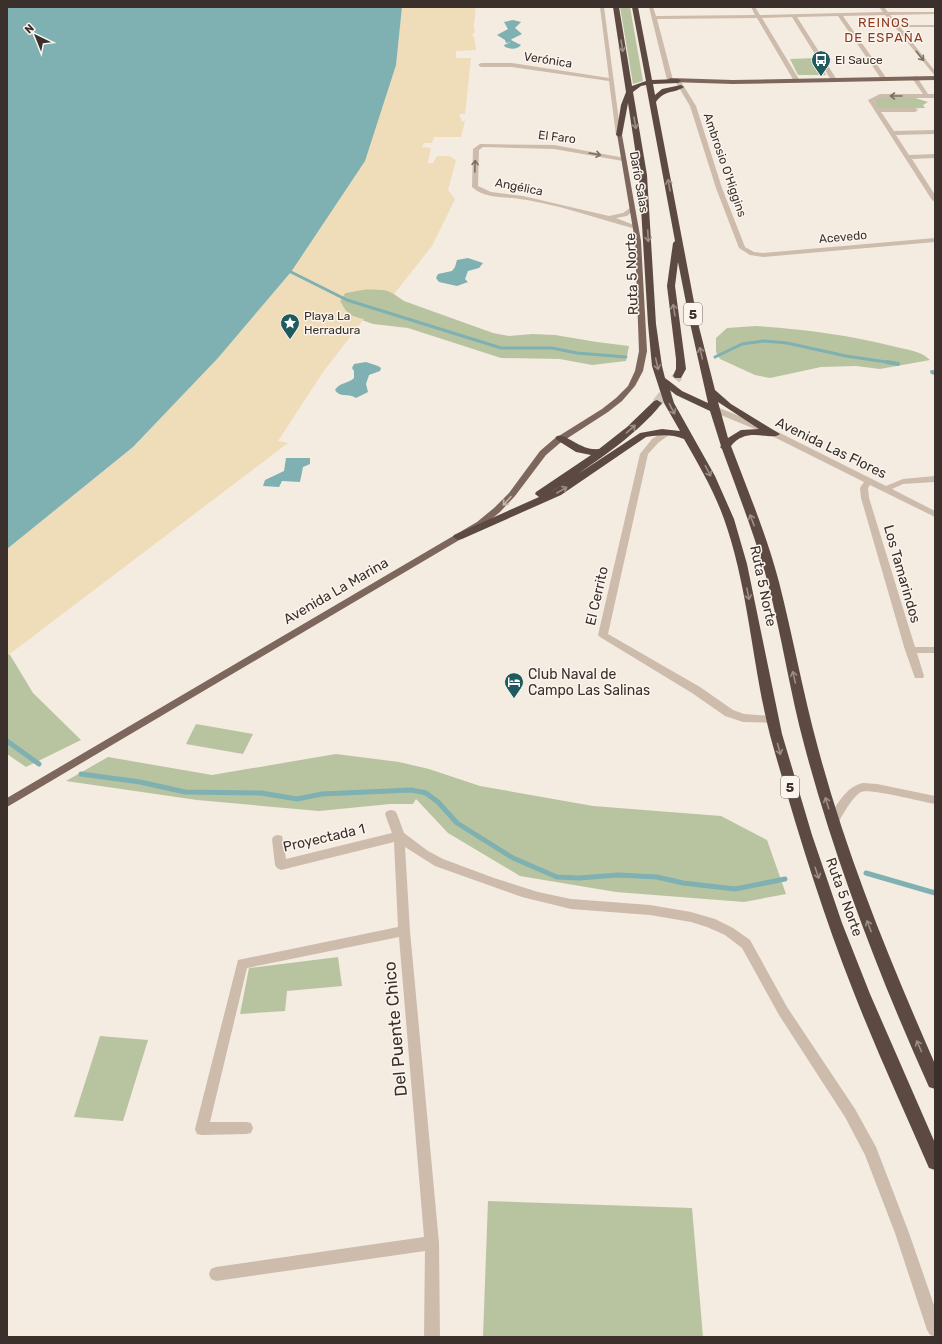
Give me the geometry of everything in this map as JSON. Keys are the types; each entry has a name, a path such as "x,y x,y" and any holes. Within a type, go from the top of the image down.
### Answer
{"highway":[{"name":"Ruta 5 Norte","path":"616,7 645,193 653,342 660,378 669,403 718,491 735,539 744,574 773,720 793,796 837,930 865,1002 935,1162"},
{"name":"Ruta 5 Norte","path":"635,7 694,323 714,409 725,447 763,547 773,580 811,747 833,822 879,951 935,1082"},
{"path":"647,70 658,77 670,80"},
{"path":"620,135 625,102 630,91 637,85 649,82 679,84"},
{"path":"653,102 663,91 679,84"},
{"path":"678,376 681,369 681,359 671,286 679,237"},
{"path":"640,261 649,268"},
{"path":"660,378 679,392 714,409"},
{"path":"710,391 728,406 775,434"},
{"path":"501,517 558,482 601,452 626,433 657,403"},
{"path":"725,447 730,440 742,433 759,431 775,434"},
{"path":"458,537 501,517 530,506 562,490 644,435 656,432 669,432 688,437"},
{"path":"560,438 582,451 591,453 601,452"}],"main road":[{"path":"670,80 679,84 935,78"},
{"name":"Darío Salas","path":"620,135 623,159 636,226 640,261 642,362"},
{"name":"Avenida La Marina","path":"7,803 480,524 501,508 518,488 541,455 560,438 601,413 623,396 636,380 642,362"}],"street":[{"name":"Darío Salas","path":"602,7 620,135"},
{"path":"652,7 670,80"},
{"path":"753,7 797,81"},
{"path":"881,7 935,74"},
{"path":"654,18 935,13"},
{"path":"840,15 884,79"},
{"path":"794,16 834,80"},
{"path":"896,26 935,26"},
{"name":"Verónica","path":"481,65 512,65 612,80"},
{"path":"915,78 926,95"},
{"name":"Ambrosio O'Higgins","path":"679,84 693,106 719,188 742,248 752,254"},
{"path":"935,96 869,96 908,157 927,182 935,200"},
{"path":"877,110 915,110"},
{"path":"892,133 935,132"},
{"name":"El Faro","path":"486,144 554,147 623,159"},
{"name":"Angélica","path":"486,144 476,148 475,183 478,189 609,217 636,226"},
{"path":"908,157 935,156"},
{"name":"Angélica","path":"609,217 625,215 632,209"},
{"name":"Acevedo","path":"752,254 763,255 935,240"},
{"name":"Avenida Las Flores","path":"714,409 775,434 935,514"},
{"name":"El Cerrito","path":"669,432 655,441 644,454 603,635 696,690 729,713 743,718 773,720"},
{"path":"886,490 892,484 899,482 935,479"},
{"name":"Los Tamarindos","path":"869,481 864,488 865,498 919,676"},
{"path":"910,650 935,650"},
{"path":"833,822 851,794 858,788 878,788 935,800"},
{"name":"Del Puente Chico","path":"391,814 399,836 404,931 432,1243 432,1337"},
{"path":"399,836 430,858 479,878 534,895 587,906 633,908 701,918 730,931 746,944 783,1010 850,1113 871,1152 902,1233 935,1330"},
{"name":"Proyectada 1","path":"278,839 281,865 399,836"},
{"path":"246,1128 202,1129 242,964 404,931"},
{"path":"216,1274 432,1243"}],"green space":[{"path":"620,7 630,7 643,81 633,84"},
{"path":"816,58 826,75 798,75 790,59"},
{"path":"883,96 912,97 928,102 923,105 925,108 878,109 874,100"},
{"path":"365,289 388,290 404,301 493,333 509,336 532,334 555,335 629,346 626,361 592,365 560,359 501,358 408,328 373,324 351,316 345,310 340,301 345,293"},
{"path":"756,326 809,331 861,339 914,351 930,360 880,369 856,366 821,367 770,378 755,375 720,359 716,352 716,338 727,328"},
{"path":"7,650 33,693 81,740 26,767 7,754"},
{"path":"196,724 253,734 243,754 186,744"},
{"path":"336,754 399,762 429,769 480,786 593,806 721,816 767,840 786,894 744,902 616,892 520,876 448,833 416,799 413,804 390,804 319,811 197,800 66,781 108,757 212,775"},
{"path":"338,957 342,986 287,991 285,1011 240,1014 249,968"},
{"path":"100,1036 148,1040 123,1121 74,1117"},
{"path":"488,1201 692,1208 703,1337 483,1337"}],"sand":[{"name":"Playa La Herradura","path":"402,7 475,7 475,32 472,35 474,37 476,50 456,51 456,58 471,58 465,114 459,114 462,121 465,121 461,137 434,137 432,143 424,143 422,147 431,148 428,163 433,163 437,156 449,156 456,160 448,190 455,199 432,246 394,294 388,291 376,289 345,293 340,301 345,309 349,314 364,319 323,372 278,441 288,443 7,656 7,549 133,447 218,358 291,272 396,65"}],"water":[{"path":"7,7 402,7 396,65 365,161 291,272 218,358 133,447 7,549"},
{"path":"513,20 521,22 515,28 522,34 511,40 521,45 518,48 513,49 505,47 504,45 511,42 506,43 505,40 497,35 508,29 504,22"},
{"path":"468,258 483,263 479,268 468,271 465,279 468,282 457,286 439,282 436,278 438,274 452,271 457,260"},
{"path":"366,362 381,368 380,371 369,375 366,384 368,392 356,398 339,394 335,390 337,387 354,378 354,371 352,368 354,364"},
{"path":"286,458 310,458 310,464 303,467 300,482 282,481 279,487 263,486 265,480 284,471"}],"waterway":[{"path":"291,272 347,300 501,348 552,348 577,353 626,357"},
{"path":"715,357 742,344 764,341 787,343 846,356 890,363"},
{"path":"890,363 898,364"},
{"path":"7,741 39,764"},
{"path":"81,774 140,782 185,792 261,793 297,799 322,794 411,790 426,793 438,802 457,823 513,858 557,877 579,878 618,875 657,877 683,883 735,889 785,879"},
{"path":"866,873 935,893"}],"tunnel":[{"path":"657,403 678,376"}],"place":[{"name":"El Sauce","path":"821,77"},
{"name":"Playa La Herradura","path":"290,340"},
{"name":"Club Naval de Campo Las Salinas","path":"514,699"}],"district":[{"name":"REINOS DE ESPAÑA","path":"884,30"}]}
